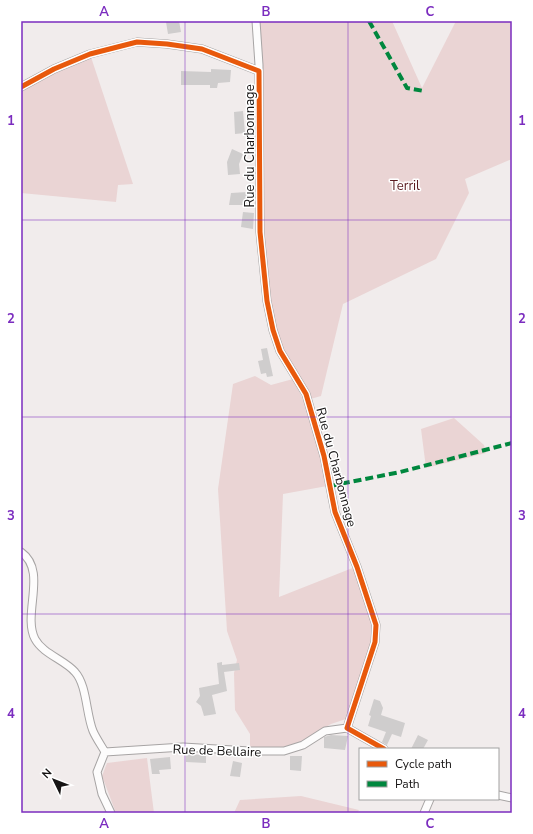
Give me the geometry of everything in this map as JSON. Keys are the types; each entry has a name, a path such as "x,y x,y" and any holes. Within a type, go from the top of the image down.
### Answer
{"street":[{"name":"Rue du Charbonnage","path":"256,21 259,70 260,232 267,301 273,330 280,351 306,394 324,456 335,512 373,610 376,625 375,642 347,728"},
{"path":"21,87 54,69 90,54 137,42 167,44 202,49 259,70"},
{"path":"21,552 27,556 33,568 32,625 35,639 43,648 76,672 83,688 93,731 105,752 97,772 102,794 111,813"},
{"path":"347,728 382,748"},
{"name":"Rue de Bellaire","path":"105,752 183,747 250,752 284,751 303,745 325,731 347,728"},
{"path":"499,795 512,798"},
{"path":"424,813 430,800"}],"green space":[{"name":"Terril","path":"256,21 392,21 422,88 456,21 512,21 512,159 465,179 469,193 436,259 343,304 321,396 307,400 273,330 260,232"},
{"path":"90,54 133,184 118,185 116,202 21,193 21,89"},
{"path":"255,376 271,385 293,379 310,418 322,458 327,486 283,494 279,597 355,567 373,624 372,645 349,718 331,724 284,751 250,751 250,734 235,710 234,673 237,660 227,631 218,489 233,384"},
{"path":"454,418 484,445 486,453 426,468 421,429"},
{"path":"147,758 154,813 116,813 102,776 107,763"},
{"path":"301,796 359,810 357,813 234,813 240,800"}],"building":[{"path":"179,21 181,32 168,34 166,22"},
{"path":"211,69 231,70 230,82 218,83 217,88 210,88 210,85 181,85 181,71 211,72"},
{"path":"243,111 245,133 235,134 234,112"},
{"path":"232,149 243,154 239,164 240,174 228,175 227,162"},
{"path":"247,192 247,205 229,205 231,193"},
{"path":"243,212 254,213 253,229 241,227"},
{"path":"267,348 273,376 267,377 266,373 261,374 258,361 263,360 261,349"},
{"path":"222,662 222,665 239,663 240,670 224,672 227,691 212,695 216,714 204,716 201,706 196,702 200,696 199,688 219,684 217,663"},
{"path":"374,699 380,701 383,708 381,715 405,723 401,737 392,734 387,745 382,742 386,732 368,726 371,716 369,715"},
{"path":"331,735 348,736 345,750 324,748 324,737"},
{"path":"418,735 428,740 424,748 412,748"},
{"path":"186,754 206,755 206,763 186,762"},
{"path":"290,756 302,756 301,771 290,770"},
{"path":"170,757 171,769 159,770 160,774 152,774 150,759"},
{"path":"233,761 242,763 240,777 230,776"}],"marked path":[{"path":"369,21 407,88 424,91"},
{"path":"330,486 400,472 512,443"}],"cycle path":[{"path":"21,87 54,69 90,54 137,42 167,44 202,49 259,71 260,232 267,301 273,330 280,351 306,394 324,456 335,512 357,567 376,625 375,642 347,728 382,748"}]}
